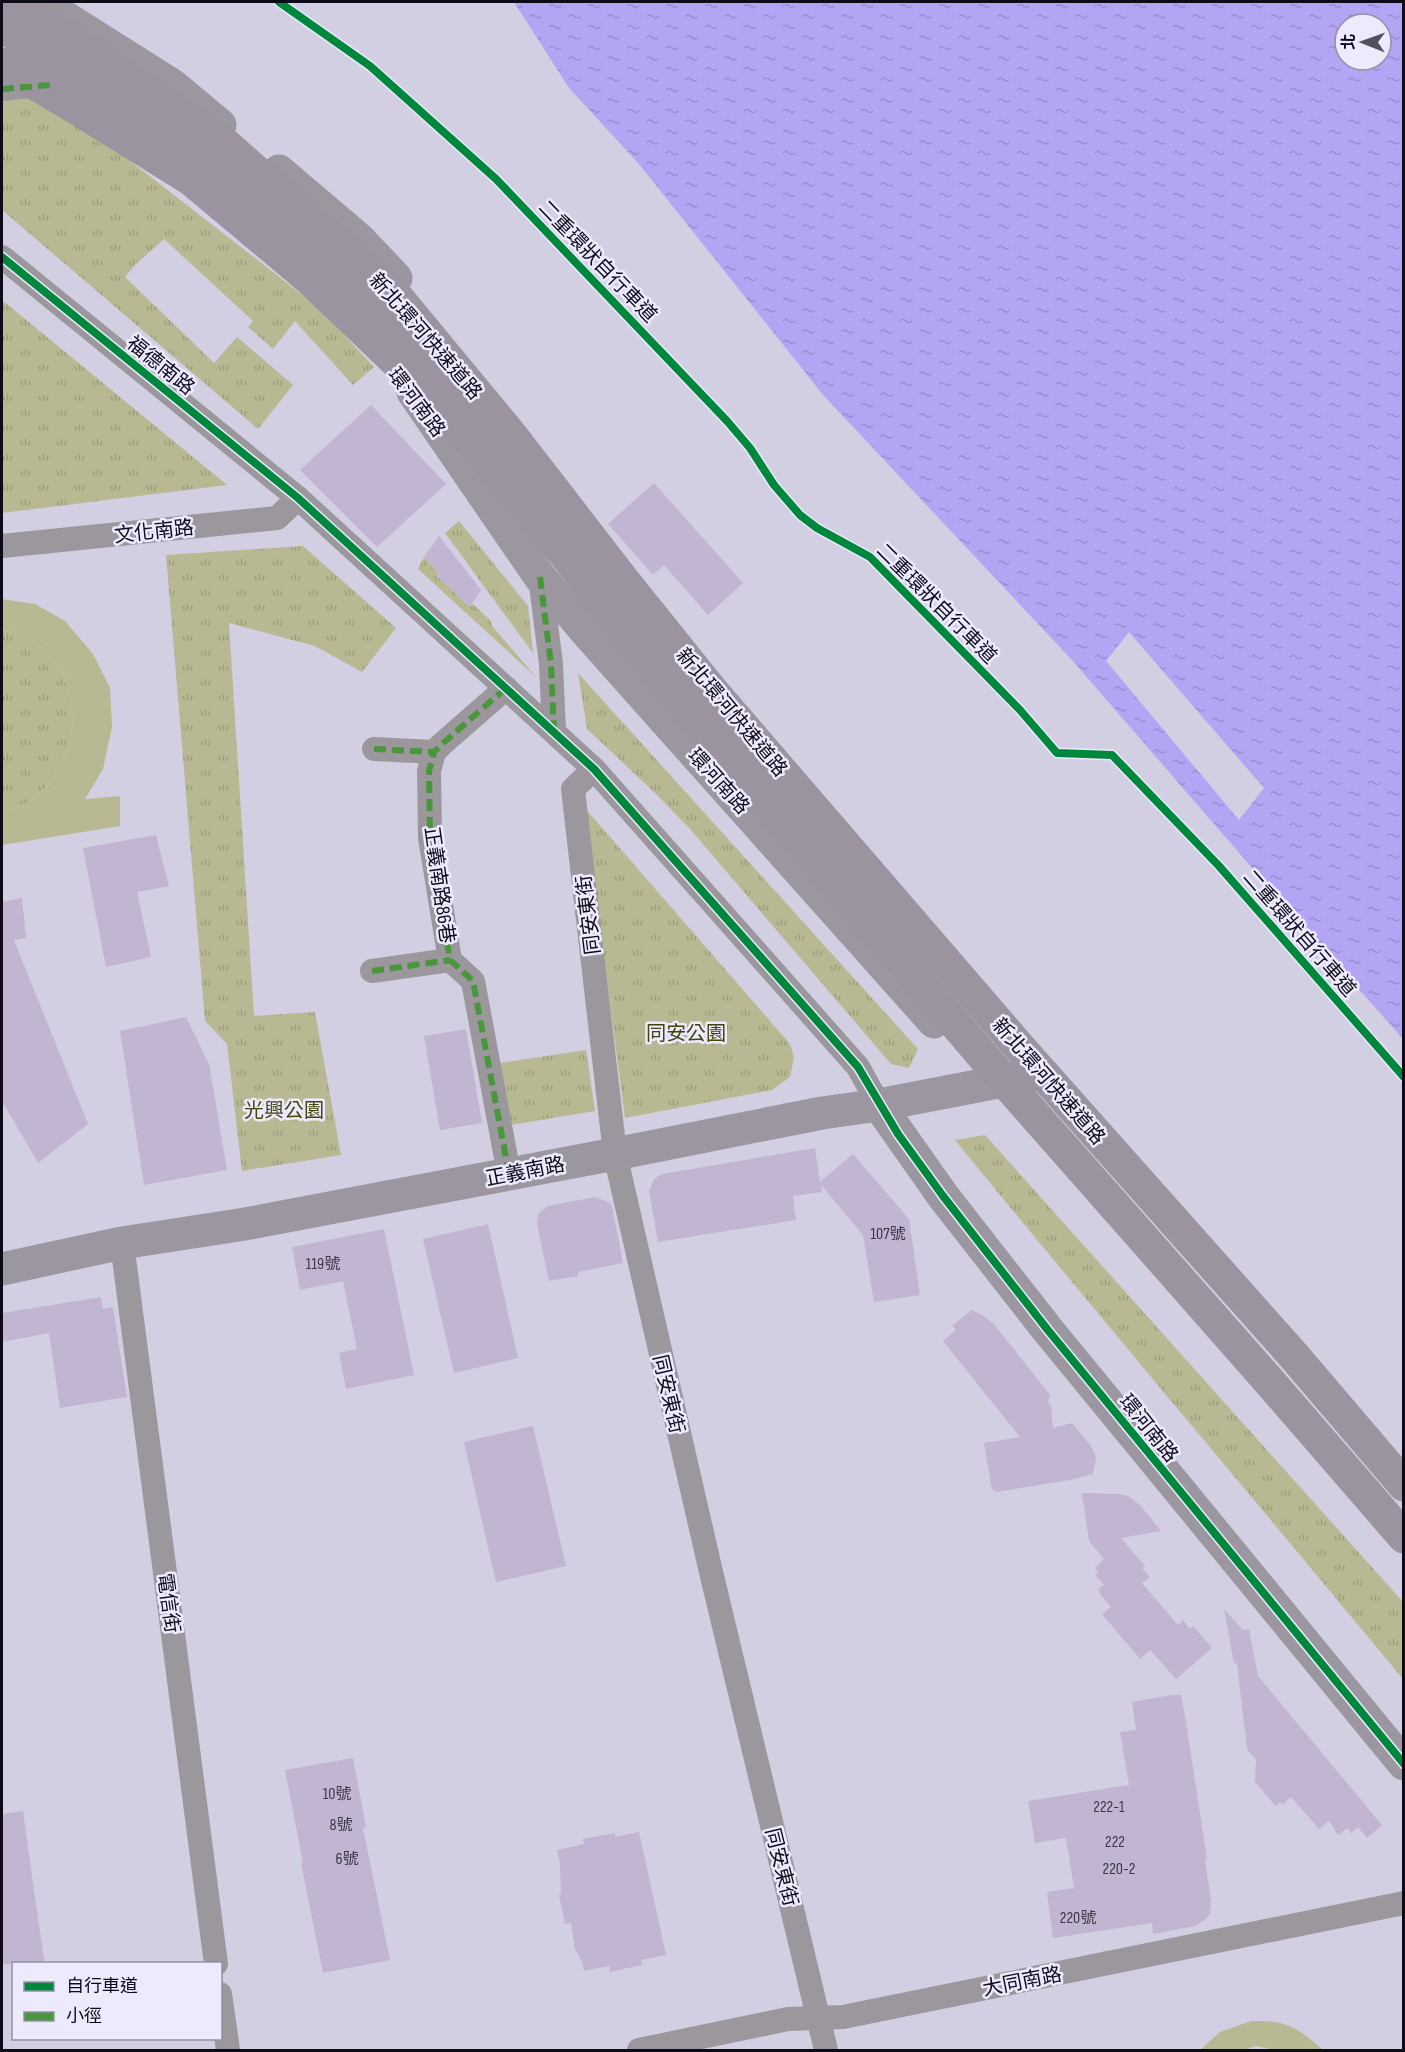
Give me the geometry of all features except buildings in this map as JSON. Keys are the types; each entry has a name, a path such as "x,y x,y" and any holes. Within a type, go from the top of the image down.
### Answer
{"highway":[{"name":"新北環河快速道路","path":"8,2 49,25 219,139 391,290 511,435 713,692 966,986 1294,1356 1404,1485"},
{"path":"2,26 182,139 288,227 381,312 467,407 533,490 623,580"},
{"name":"新北環河快速道路","path":"2,64 192,180 310,279 425,389 526,505 690,712 964,1034 1404,1537"}],"street":[{"path":"38,2 172,85 281,172 359,239 428,312 746,723 1404,1485"},
{"name":"環河南路","path":"2,52 152,153 399,373 540,577 988,1084 1311,1442 1404,1553"},
{"path":"2,89 50,85"},
{"name":"福德南路","path":"2,257 298,498 594,769 858,1067 879,1105"},
{"name":"文化南路","path":"2,546 277,518 298,498"},
{"path":"540,577 551,664 554,732"},
{"path":"374,749 434,752 506,688"},
{"name":"正義南路86巷","path":"434,752 429,771 430,838 450,960 473,981 509,1174"},
{"name":"同安東街","path":"594,769 573,789 615,1154 658,1350 826,2050"},
{"path":"372,971 450,960"},
{"name":"正義南路","path":"2,1269 122,1243 245,1224 822,1113 879,1105 1048,1073"},
{"name":"環河南路","path":"879,1105 944,1196 1047,1329 1404,1764"},
{"name":"電信街","path":"122,1243 216,1962"},
{"name":"大同南路","path":"639,2050 788,2019 843,2017 1404,1903"},
{"path":"222,2008 228,2050"}],"green space":[{"path":"44,94 318,307 374,367 353,385 295,321 273,349 248,327 253,321 164,239 125,277 214,363 237,337 293,385 258,429 2,210 2,97"},
{"path":"2,300 227,485 2,513"},
{"path":"459,521 528,606 533,653 445,533"},
{"name":"光興公園","path":"303,546 396,628 362,672 315,646 229,623 254,1016 315,1012 341,1155 242,1171 227,1044 205,1021 166,555"},
{"path":"424,557 438,572 437,576 470,607 473,604 491,621 492,626 537,678 418,569"},
{"path":"2,599 35,604 65,621 93,654 110,688 112,727 103,769 85,799 120,796 120,826 2,845 2,814 29,802 53,781 70,746 74,708 62,673 37,643 2,629"},
{"path":"2,629 37,643 62,673 74,708 70,746 53,781 29,802 2,814"},
{"path":"578,673 918,1049 909,1068 891,1064 690,829 587,729"},
{"name":"同安公園","path":"584,807 790,1044 794,1057 790,1077 772,1090 625,1118"},
{"path":"586,1050 595,1111 511,1125 500,1063"},
{"path":"985,1135 1403,1602 1403,1679 955,1140"},
{"path":"1251,2021 1274,2022 1291,2026 1323,2050 1274,2050 1256,2046 1244,2050 1200,2050 1220,2032"}],"water":[{"path":"514,2 1403,2 1403,1039 1072,660 824,396 639,164 569,88"}],"pier":[{"path":"1129,632 1264,788 1239,820 1106,661"}],"marked path":[{"path":"2,89 50,85"},
{"path":"540,577 551,664 554,732"},
{"path":"506,688 434,752 429,771 430,838 450,960 473,981 509,1174"},
{"path":"374,749 434,752"},
{"path":"372,971 450,960"}],"cycle path":[{"name":"二重環狀自行車道","path":"279,2 370,66 496,179 727,421 750,448 774,485 800,515 817,528 870,557 1020,710 1057,753 1112,755 1219,866 1404,1077"},
{"path":"2,257 298,498 594,769 858,1067 898,1134 943,1196 1047,1329 1404,1764"}]}
